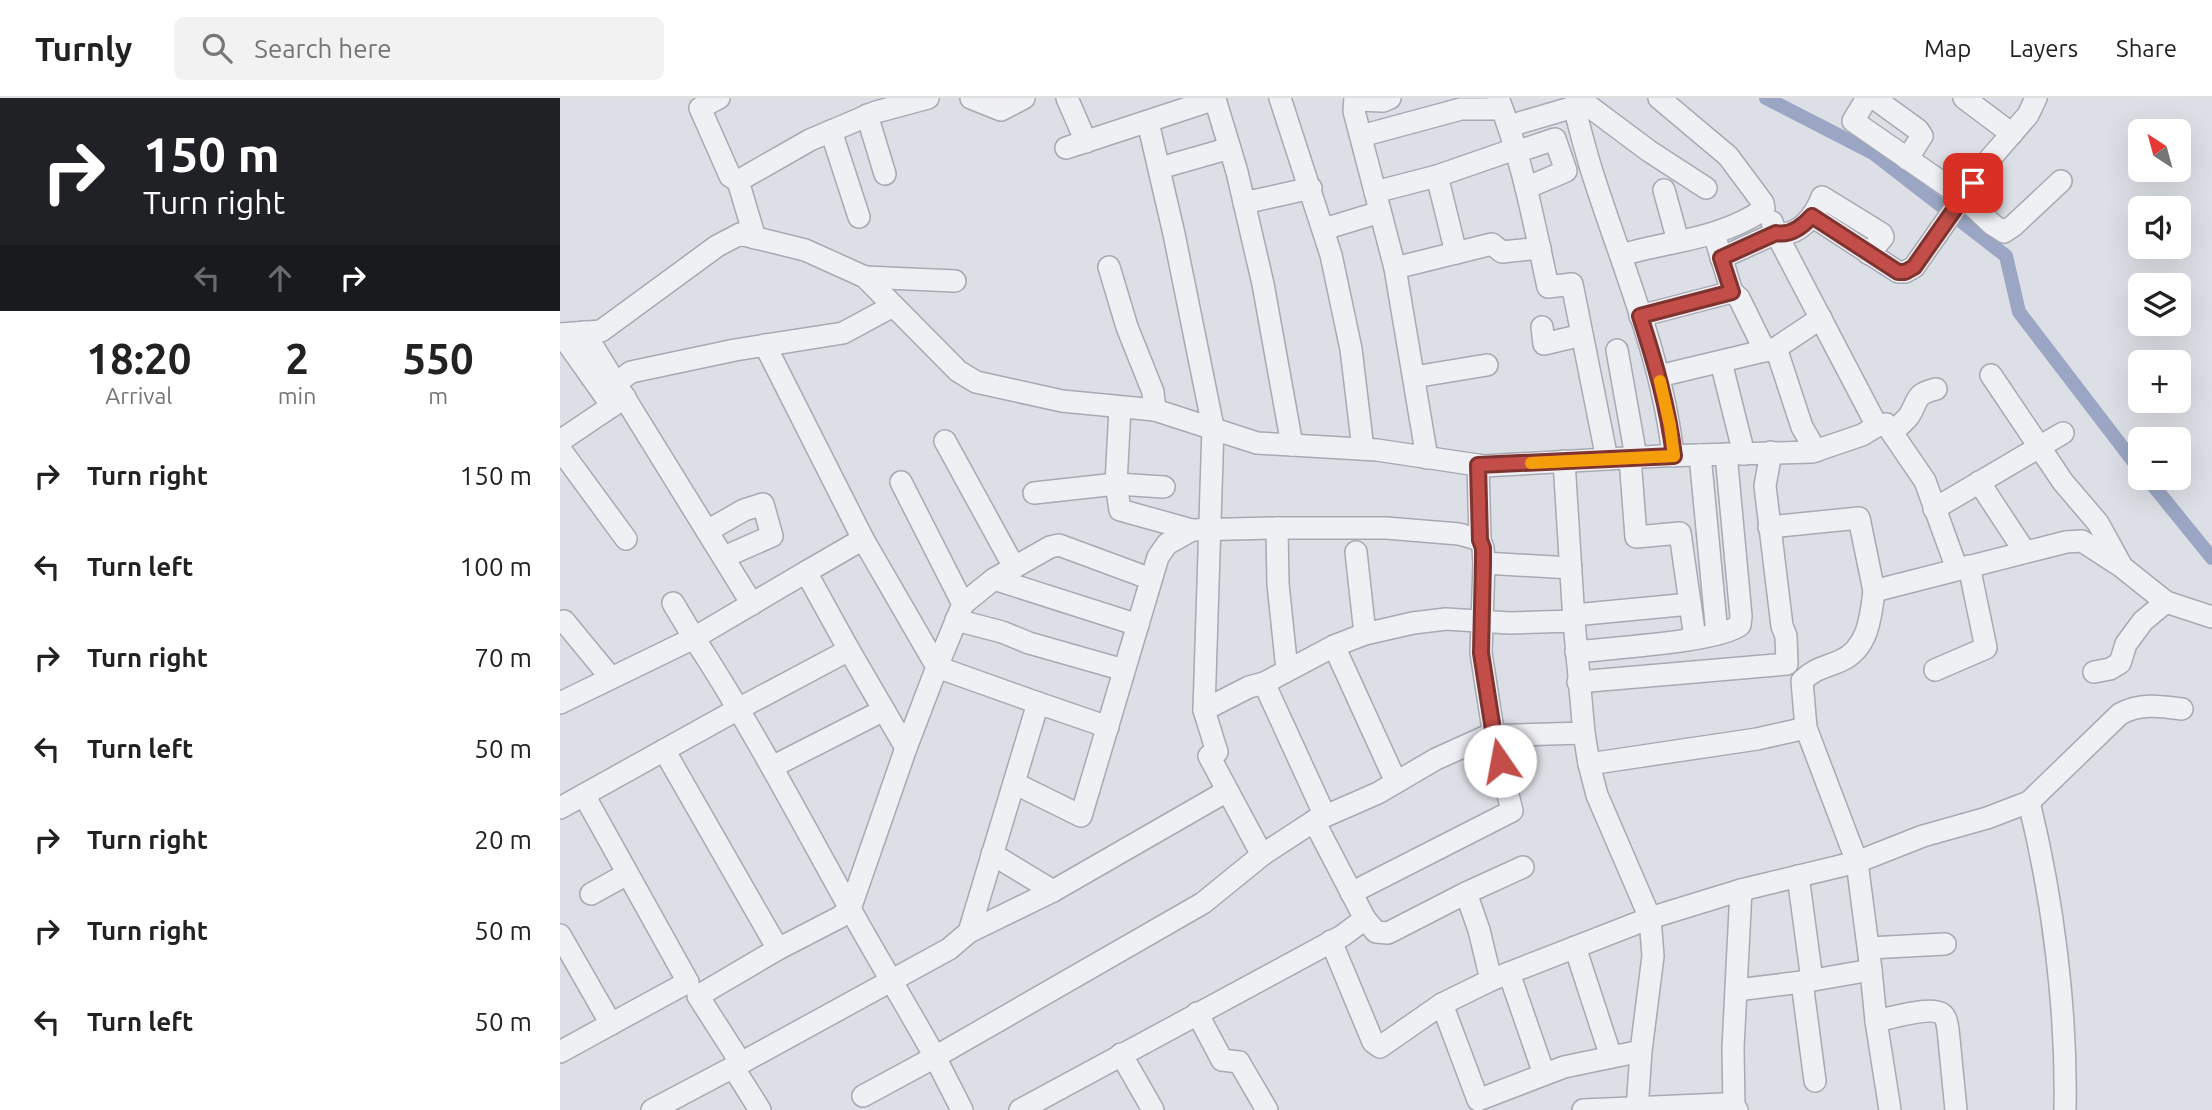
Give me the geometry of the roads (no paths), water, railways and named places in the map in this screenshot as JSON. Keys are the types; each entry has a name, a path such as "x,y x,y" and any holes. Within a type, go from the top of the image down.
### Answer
{"street":[{"path":"719,98 700,108 730,176 738,181 755,237"},
{"path":"738,181 810,140 867,115 929,98"},
{"path":"971,98 1002,110 1015,100"},
{"path":"1067,98 1076,145 1215,100 1230,148 1264,284 1292,445"},
{"path":"1280,98 1324,229 1351,349 1363,449"},
{"path":"1659,98 1728,156 1763,203 1821,318 1884,429 1925,481 1934,509 1963,567 1986,648 1935,670"},
{"path":"1867,98 1853,121 1907,159 1956,207 2004,232 2061,181"},
{"path":"1874,98 1918,130 1922,136 1907,159"},
{"path":"1964,98 2012,134"},
{"path":"1721,258 1776,233 1784,235 1812,216 1898,272 1905,272 1914,267 1982,168 2028,115 2036,98"},
{"path":"1389,128 1387,100 1355,99 1354,111 1395,268 1427,458"},
{"path":"1361,136 1460,103 1503,111 1578,101 1706,188"},
{"path":"1578,101 1595,183 1659,376 1674,456"},
{"path":"1503,111 1526,188 1548,286 1572,284 1607,459"},
{"path":"867,115 886,174"},
{"path":"1148,121 1160,167 1213,427 1201,530 1204,710 1213,754 1227,791 1262,855"},
{"path":"831,131 859,217"},
{"path":"1324,229 1437,176 1555,139 1566,171 1526,188"},
{"path":"1160,167 1230,148"},
{"path":"1437,176 1456,253"},
{"path":"1244,203 1311,188"},
{"path":"1664,190 1678,241"},
{"path":"1621,255 1714,234 1734,227 1764,209"},
{"path":"560,334 601,331 717,246 740,234 805,250 865,278 958,371 976,382 1062,401 1155,410 1257,443 1363,449 1478,465 1816,451 1884,429 1911,413 1913,405 1922,393 1936,389"},
{"path":"1714,234 1732,292 1739,298 1770,350 1802,427 1816,451"},
{"path":"1395,268 1492,244 1502,253 1539,248"},
{"path":"1109,267 1127,327 1153,392 1155,410"},
{"path":"865,278 955,281"},
{"path":"1640,316 1732,292"},
{"path":"560,441 618,395 631,373 765,345 843,333 893,306"},
{"path":"1659,376 1770,350 1821,318"},
{"path":"1542,327 1544,344 1582,335"},
{"path":"584,332 618,395 752,604"},
{"path":"560,334 618,395"},
{"path":"765,345 863,539 937,667 1034,717 1108,727"},
{"path":"1617,350 1633,458 1636,537 1680,533 1695,638"},
{"path":"1576,652 1695,638 1734,630 1740,625 1735,454 1721,362"},
{"path":"1414,377 1487,365"},
{"path":"1991,375 2063,482 2098,523 2122,567"},
{"path":"1120,407 1116,484 1120,510 1201,530"},
{"path":"1934,509 2063,433"},
{"path":"946,441 1014,567"},
{"path":"560,449 626,538"},
{"path":"1578,682 1787,664 1786,636 1782,626 1765,486 1770,452"},
{"path":"1700,455 1717,634"},
{"path":"1564,461 1578,682 1588,764 1597,795 1650,918 1653,933 1637,1108"},
{"path":"1351,893 1513,811 1494,736 1481,653 1483,548 1480,540 1478,465"},
{"path":"901,482 959,612 1029,643 1124,670"},
{"path":"1979,482 2025,552"},
{"path":"1034,494 1116,484 1164,487"},
{"path":"707,531 744,510 763,504 772,536 724,557"},
{"path":"1769,527 1859,518 1874,591 1871,621 1857,647 1842,661 1813,670 1802,681 1806,728 1857,862 1876,1021 1890,1110"},
{"path":"1277,528 1278,584 1287,670"},
{"path":"1014,783 1081,816 1158,557 1167,544 1182,533 1277,528 1386,528 1459,534 1480,540"},
{"path":"560,703 695,638 863,539"},
{"path":"1874,591 2066,542 2082,541 2122,567 2166,603 2212,617"},
{"path":"560,1052 611,1024 778,949 840,917 850,909 906,748 959,612 994,579 1050,547 1059,545 1152,579"},
{"path":"1356,552 1365,634"},
{"path":"1483,563 1571,568"},
{"path":"806,572 906,748"},
{"path":"994,579 1138,625"},
{"path":"673,603 740,708 962,1110"},
{"path":"2094,672 2110,669 2120,663 2126,644 2143,621 2166,603"},
{"path":"1204,710 1249,687 1264,683 1334,646 1365,634 1413,623 1446,619 1482,621 1574,618 1690,604"},
{"path":"561,617 611,678"},
{"path":"1334,646 1396,782"},
{"path":"560,808 849,650"},
{"path":"1264,683 1351,893 1365,919 1376,932 1388,933 1523,867"},
{"path":"1331,942 1373,1042 1380,1047 1441,1004 1500,976 1650,918 1741,890 1857,862 1923,836 1987,818 2029,802 2054,781 2120,714 2132,708 2150,705 2182,709"},
{"path":"772,767 884,710"},
{"path":"969,932 1034,717"},
{"path":"1588,764 1757,739 1806,728"},
{"path":"863,1096 1203,904 1262,855 1319,818 1396,782 1436,759 1487,736 1584,733"},
{"path":"664,750 778,949"},
{"path":"652,1110 893,981 948,949 969,932 1053,891 1227,791"},
{"path":"584,795 760,1110"},
{"path":"2029,802 2040,848 2063,1014 2065,1110"},
{"path":"992,854 1053,891"},
{"path":"591,894 627,874"},
{"path":"1798,876 1815,1081"},
{"path":"1583,1110 1724,1104 1736,1108 1733,1048 1741,890"},
{"path":"1466,893 1479,930 1544,1074"},
{"path":"1020,1110 1331,942 1365,919"},
{"path":"560,935 611,1024"},
{"path":"1869,948 1945,944"},
{"path":"1575,947 1611,1057"},
{"path":"1737,990 1871,970"},
{"path":"1441,1004 1479,1105 1564,1067 1641,1051"},
{"path":"1876,1021 1924,1011 1934,1010 1941,1013 1946,1019 1948,1029 1956,1110"},
{"path":"1197,1013 1222,1060 1239,1062 1267,1110"},
{"path":"1121,1054 1153,1110"}],"waterway":[{"path":"1766,98 1873,153 2006,256 2019,312 2128,454"},
{"path":"2157,490 2212,558"}]}
